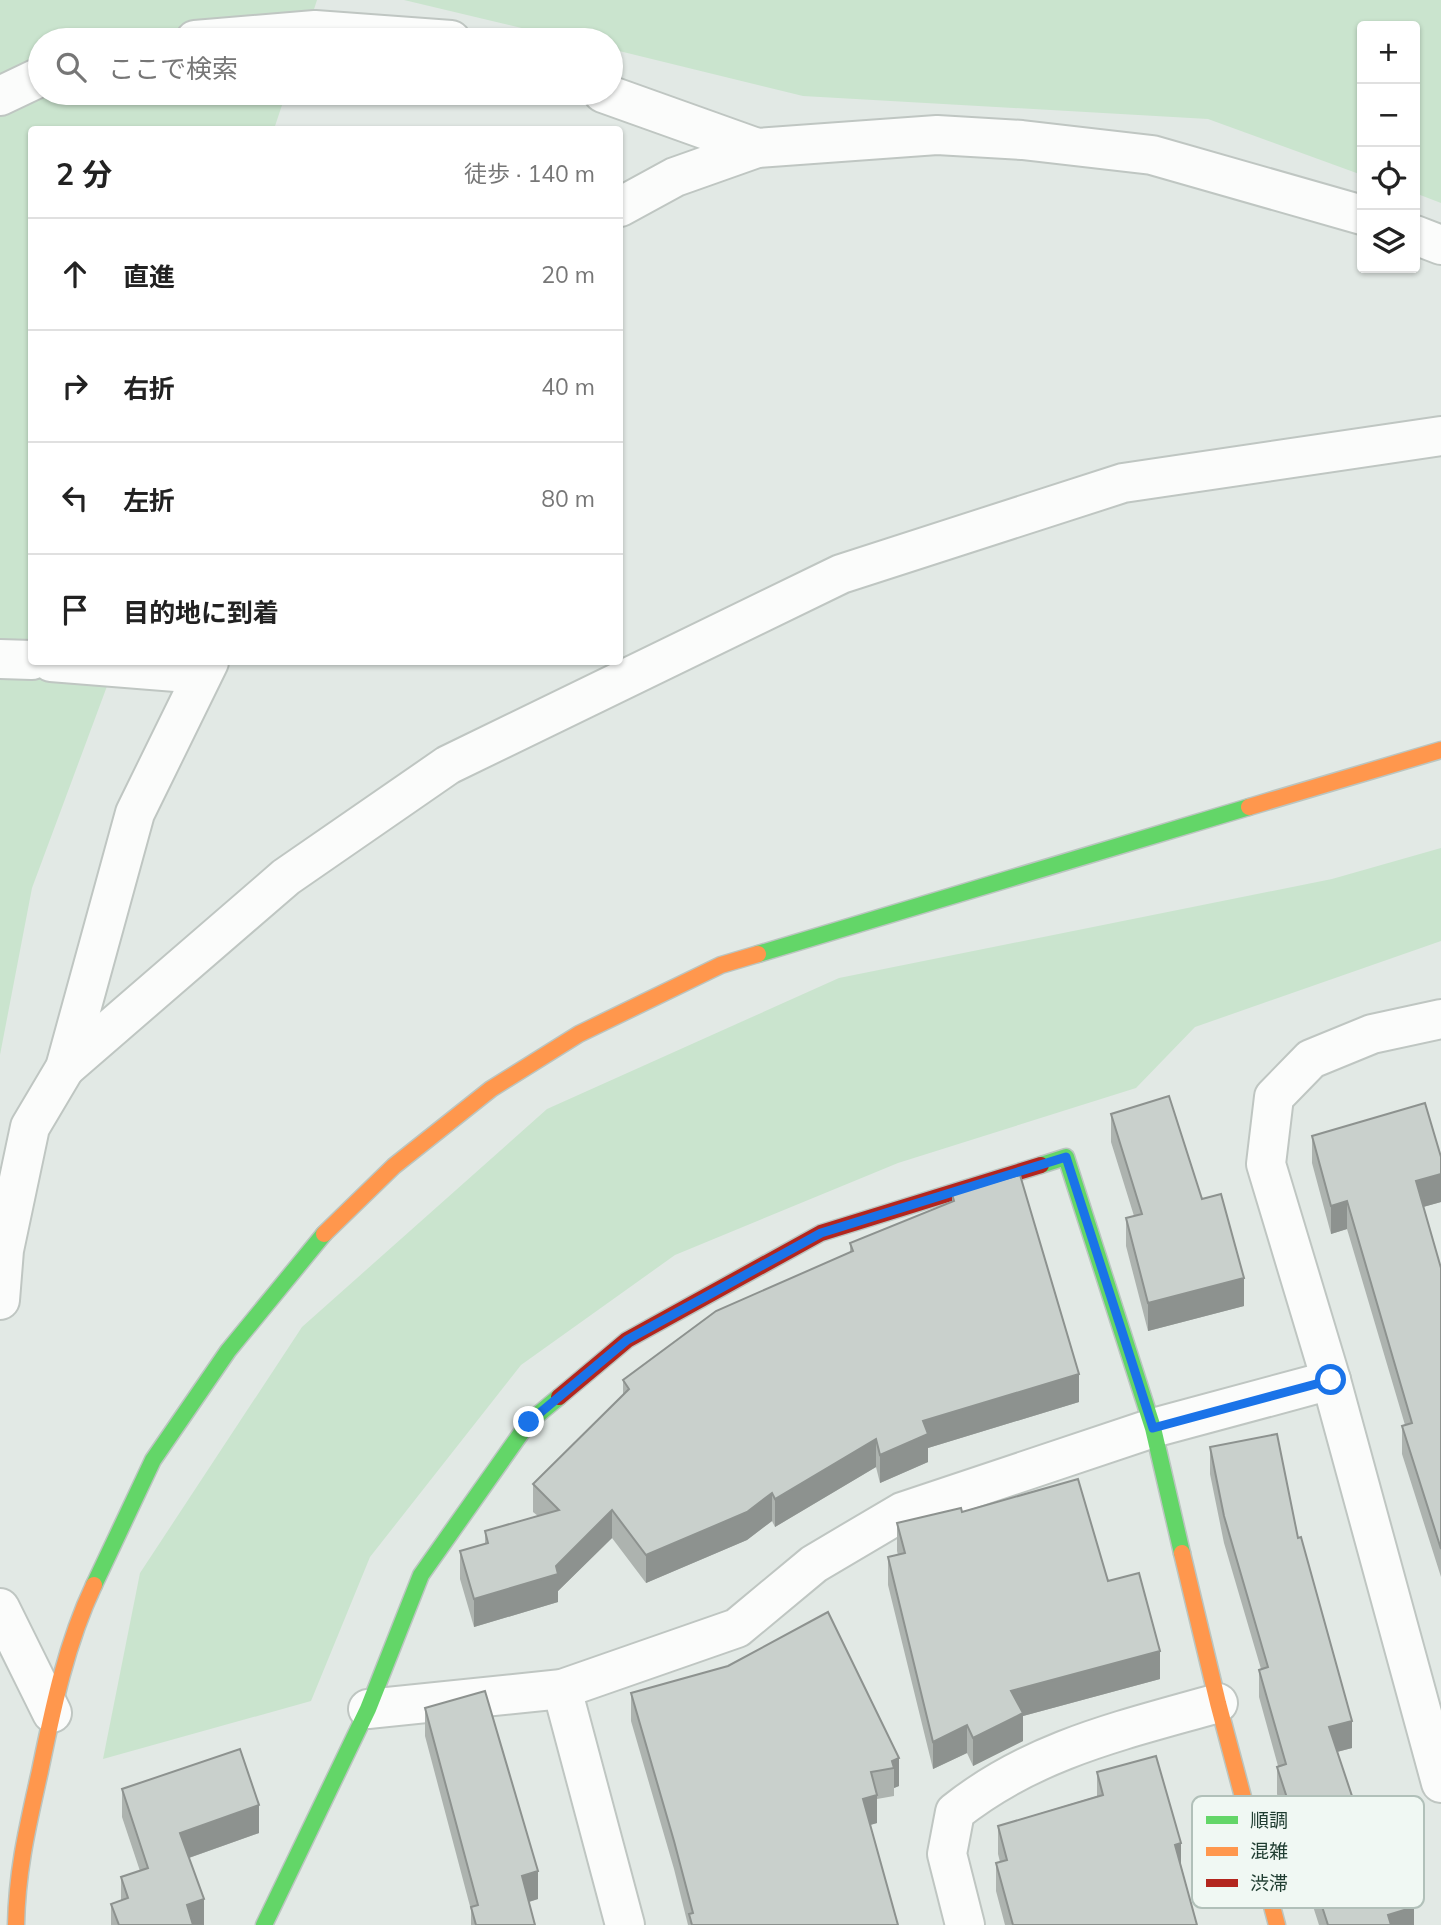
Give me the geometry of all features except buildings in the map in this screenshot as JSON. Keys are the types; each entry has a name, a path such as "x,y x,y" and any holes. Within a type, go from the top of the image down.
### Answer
{"street":[{"path":"0,96 28,83"},
{"path":"623,100 757,148"},
{"path":"623,205 675,177 757,148 937,135 1022,140 1152,155 1357,214"},
{"path":"1420,237 1441,245"},
{"path":"65,1068 286,877 448,765 841,575 1123,483 1441,436"},
{"path":"0,659 28,660"},
{"path":"0,1300 4,1250 30,1127 65,1068 135,813 205,668 128,665"},
{"path":"16,1925 17,1877 52,1713 78,1619 153,1460 228,1350 321,1237 394,1166 491,1089 579,1034 721,965 1441,750"},
{"path":"1441,1019 1372,1034 1311,1059 1273,1097 1265,1164 1331,1380 1441,1783"},
{"path":"264,1925 368,1709 421,1575 529,1422 627,1340 821,1233 1066,1157 1153,1428 1243,1796"},
{"path":"368,1709 562,1689 737,1628 814,1564 902,1512 1153,1428 1331,1380"},
{"path":"0,1608 52,1713"},
{"path":"562,1689 625,1925"},
{"path":"965,1925 947,1854 955,1812 985,1788 1071,1745 1218,1703"},
{"path":"1272,1908 1277,1925"}],"green space":[{"path":"0,0 317,0 308,28 28,28 28,105 282,105 275,126 28,126 28,665 115,665 32,888 0,1055"},
{"path":"404,0 1441,0 1441,203 1420,195 1420,21 1357,21 1357,173 1208,119 803,96 623,52 623,28 522,28"},
{"path":"1441,848 1441,941 1195,1027 1136,1088 898,1163 675,1255 521,1365 370,1557 311,1701 103,1759 140,1573 302,1327 547,1109 839,978 1332,879"}],"traffic: fast":[{"path":"758,954 1249,807"},
{"path":"1041,1165 1066,1157 1153,1428 1182,1553"},
{"path":"94,1585 153,1460 228,1351 324,1234"},
{"path":"264,1925 368,1709 421,1575 529,1422 559,1397"}],"traffic: slow":[{"path":"1249,807 1441,750"},
{"path":"324,1234 394,1166 491,1089 579,1034 721,965 758,954"},
{"path":"1182,1553 1243,1796"},
{"path":"16,1925 24,1847 61,1676 94,1585"},
{"path":"1272,1908 1277,1925"}],"traffic: jam":[{"path":"559,1397 627,1340 821,1233 1041,1165"}],"route":[{"path":"529,1422 627,1340 821,1233 1066,1157 1153,1428 1331,1380"}]}
